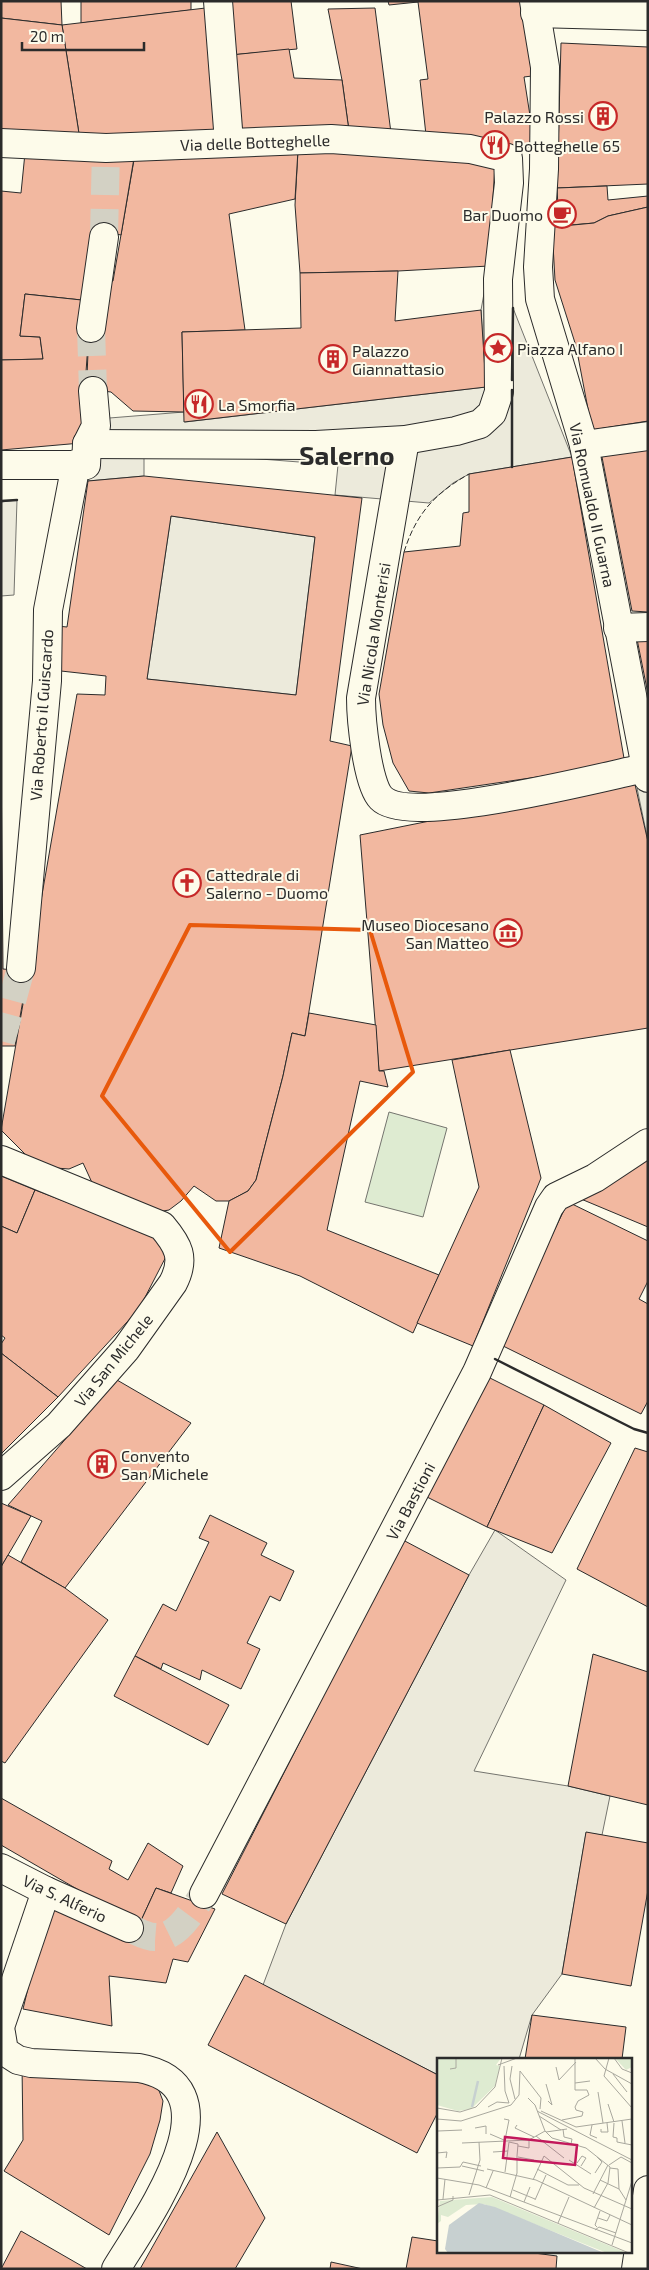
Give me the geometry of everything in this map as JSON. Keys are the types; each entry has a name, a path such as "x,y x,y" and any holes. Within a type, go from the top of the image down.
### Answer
{"street":[{"path":"218,1 229,142"},
{"path":"537,5 596,14 648,16"},
{"name":"Via Romualdo II Guarna","path":"537,5 545,67 544,169 538,267 540,299 584,445 646,773"},
{"name":"Via delle Botteghelle","path":"1,143 106,148 229,142 278,143 330,139 470,149 508,158 509,183 498,273"},
{"path":"91,328 104,237"},
{"path":"1,465 82,458 405,440 480,424 492,413 499,392 498,273 538,267"},
{"path":"82,458 96,426 93,391"},
{"path":"584,445 648,436"},
{"name":"Via Nicola Monterisi","path":"405,440 361,698 361,722 374,782 379,796 392,804 431,808 646,773"},
{"name":"Via Roberto il Guiscardo","path":"21,968 47,681 48,610 82,458"},
{"path":"618,628 648,627"},
{"name":"Via Bastioni","path":"204,1894 477,1372 549,1207 556,1197 595,1178 648,1144"},
{"name":"Via San Michele","path":"1,1476 59,1425 114,1363 126,1349 179,1272 179,1250 175,1241 162,1226 3,1156"},
{"name":"Via S. Alferio","path":"1,1868 46,1891 128,1928"},
{"path":"1,2024 46,1891"},
{"path":"1,2033 4,2051 18,2060 31,2063 139,2068 164,2075 178,2090 186,2115 185,2134 173,2173 116,2269"},
{"path":"636,2269 648,2190"}],"highlighted area":[{"path":"190,925 370,930 413,1072 230,1252 102,1096"}],"green space":[{"path":"389,1112 447,1128 423,1217 365,1202"}],"shaded area":[{"name":"Piazza Alfano I","path":"489,266 513,308 572,457 469,474 453,483 429,503 335,495 338,465 144,450 144,476 88,481 83,465 97,419 184,412 185,422 486,387 481,310"},
{"path":"17,500 14,595 1,596 1,502"},
{"path":"171,516 315,537 296,695 147,679"},
{"path":"648,787 648,841 637,788"},
{"path":"495,1530 566,1580 474,1771 568,1786 610,1796 602,1835 586,1833 562,1974 532,2015 519,2058 437,2058 437,2074 263,1985 286,1924 469,1575"}],"building":[{"path":"1,1 61,1 62,25 1,18"},
{"path":"81,1 191,1 191,10 81,23"},
{"path":"225,1 291,1 297,49 231,55"},
{"path":"388,1 522,1 532,76 524,77 535,148 426,135 420,80 428,79 418,2 389,5"},
{"path":"214,7 223,131 80,140 62,25"},
{"path":"375,8 391,133 349,131 342,80 328,9"},
{"path":"1,18 62,25 80,140 1,135"},
{"name":"Palazzo Rossi","path":"561,43 648,47 648,184 557,188"},
{"path":"289,49 294,78 342,80 349,131 237,138 231,55"},
{"path":"298,150 495,164 489,266 398,271 300,273 295,205"},
{"path":"298,150 295,199 229,214 245,330 182,332 184,412 133,411 111,392 103,391 103,373 87,376 89,329 101,283 113,281 135,154"},
{"path":"25,153 134,158 121,235 100,231 91,301 25,294 20,336 40,337 43,359 1,360 1,191 21,193"},
{"path":"607,186 608,200 648,196 648,207 608,216 594,223 559,226 557,188"},
{"path":"648,207 648,421 592,430 576,346 555,280 552,227 594,223 608,216"},
{"name":"Palazzo Giannattasio","path":"398,271 395,321 481,310 486,387 184,422 182,332 301,328 300,273"},
{"path":"25,294 91,301 81,443 1,450 1,360 43,359 40,337 20,336"},
{"path":"648,443 648,612 632,611 601,452"},
{"path":"572,457 625,764 429,793 409,791 393,763 383,725 379,694 404,552 460,546 463,513 469,512 469,474"},
{"name":"Cattedrale di Salerno - Duomo","path":"144,476 362,498 330,741 352,746 305,1036 292,1033 256,1180 248,1191 229,1201 216,1201 194,1186 181,1201 169,1210 152,1213 94,1187 83,1163 69,1169 56,1168 28,1157 1,1130 77,694 105,695 106,676 52,670 57,626 67,627 88,481","holes":["171,516 315,537 296,695 147,679"]},
{"path":"648,638 648,694 637,639"},
{"path":"1,751 3,969 28,971 15,1046 1,1046"},
{"name":"Museo Diocesano San Matteo","path":"634,780 648,842 648,1028 379,1071 360,835"},
{"path":"309,1013 376,1025 379,1071 384,1071 388,1087 360,1081 327,1230 439,1275 413,1333 300,1276 219,1248 229,1201 248,1191 256,1180 292,1033 305,1036"},
{"path":"510,1050 541,1178 473,1346 417,1323 479,1187 452,1060"},
{"path":"648,1147 648,1227 581,1199"},
{"path":"1,1176 35,1190 17,1233 1,1226"},
{"path":"35,1190 173,1243 139,1309 58,1397 1,1353 1,1344 5,1338 1,1335 1,1226 17,1233"},
{"path":"568,1202 648,1241 648,1281 639,1299 648,1304 648,1401 641,1414 499,1344"},
{"path":"1,1353 58,1397 1,1454"},
{"path":"488,1377 544,1405 487,1527 423,1495"},
{"name":"Convento San Michele","path":"117,1380 191,1423 65,1588 21,1562 42,1521 8,1505"},
{"path":"544,1405 611,1443 552,1553 487,1527"},
{"path":"635,1448 648,1452 648,1607 577,1569"},
{"path":"1,1503 31,1516 1,1567"},
{"path":"210,1515 267,1543 261,1555 294,1571 280,1601 270,1596 247,1643 260,1649 241,1689 202,1670 200,1680 163,1663 161,1669 135,1656 163,1604 176,1611 209,1542 199,1538"},
{"path":"403,1540 469,1575 286,1924 222,1894"},
{"path":"8,1555 65,1588 108,1620 5,1763 1,1761 1,1567"},
{"path":"593,1654 648,1672 648,1805 568,1786"},
{"path":"135,1656 229,1705 208,1745 114,1696"},
{"path":"1,1798 112,1861 109,1869 128,1880 148,1843 183,1866 171,1893 156,1888 139,1925 1,1845"},
{"path":"586,1832 648,1843 648,1890 631,1986 562,1974"},
{"path":"156,1888 215,1909 188,1962 173,1959 166,1983 109,1976 112,2026 23,2009 49,1901 139,1925"},
{"path":"245,1975 437,2074 437,2114 417,2153 208,2045"},
{"path":"532,2015 626,2027 622,2058 525,2058"},
{"path":"22,2065 152,2081 158,2088 163,2101 160,2120 150,2154 109,2235 4,2171 23,2140"},
{"path":"217,2132 265,2218 235,2269 140,2269"},
{"path":"21,2231 87,2269 1,2269"},
{"path":"412,2237 437,2241 437,2252 527,2252 557,2256 556,2269 406,2269"},
{"path":"331,2262 363,2269 330,2269"}],"tunnel":[{"path":"104,237 106,148"},
{"path":"91,328 93,391"},
{"path":"1,1041 21,968"},
{"path":"129,1928 152,1937 171,1933 184,1922 204,1894"}],"fence":[{"path":"404,552 414,527 428,506 446,489 469,474"}],"wall":[{"path":"512,380 513,308"},
{"path":"512,390 512,467"},
{"path":"1,501 17,500"},
{"path":"495,1359 634,1429 648,1433"}],"place":[{"name":"Palazzo Rossi","path":"603,116"},
{"name":"Botteghelle 65","path":"495,145"},
{"name":"Bar Duomo","path":"562,214"},
{"name":"Piazza Alfano I","path":"498,348"},
{"name":"Palazzo Giannattasio","path":"333,359"},
{"name":"La Smorfia","path":"199,404"},
{"name":"Cattedrale di Salerno - Duomo","path":"187,883"},
{"name":"Museo Diocesano San Matteo","path":"508,933"},
{"name":"Convento San Michele","path":"102,1464"}],"district":[{"name":"Salerno","path":"347,454"}]}
